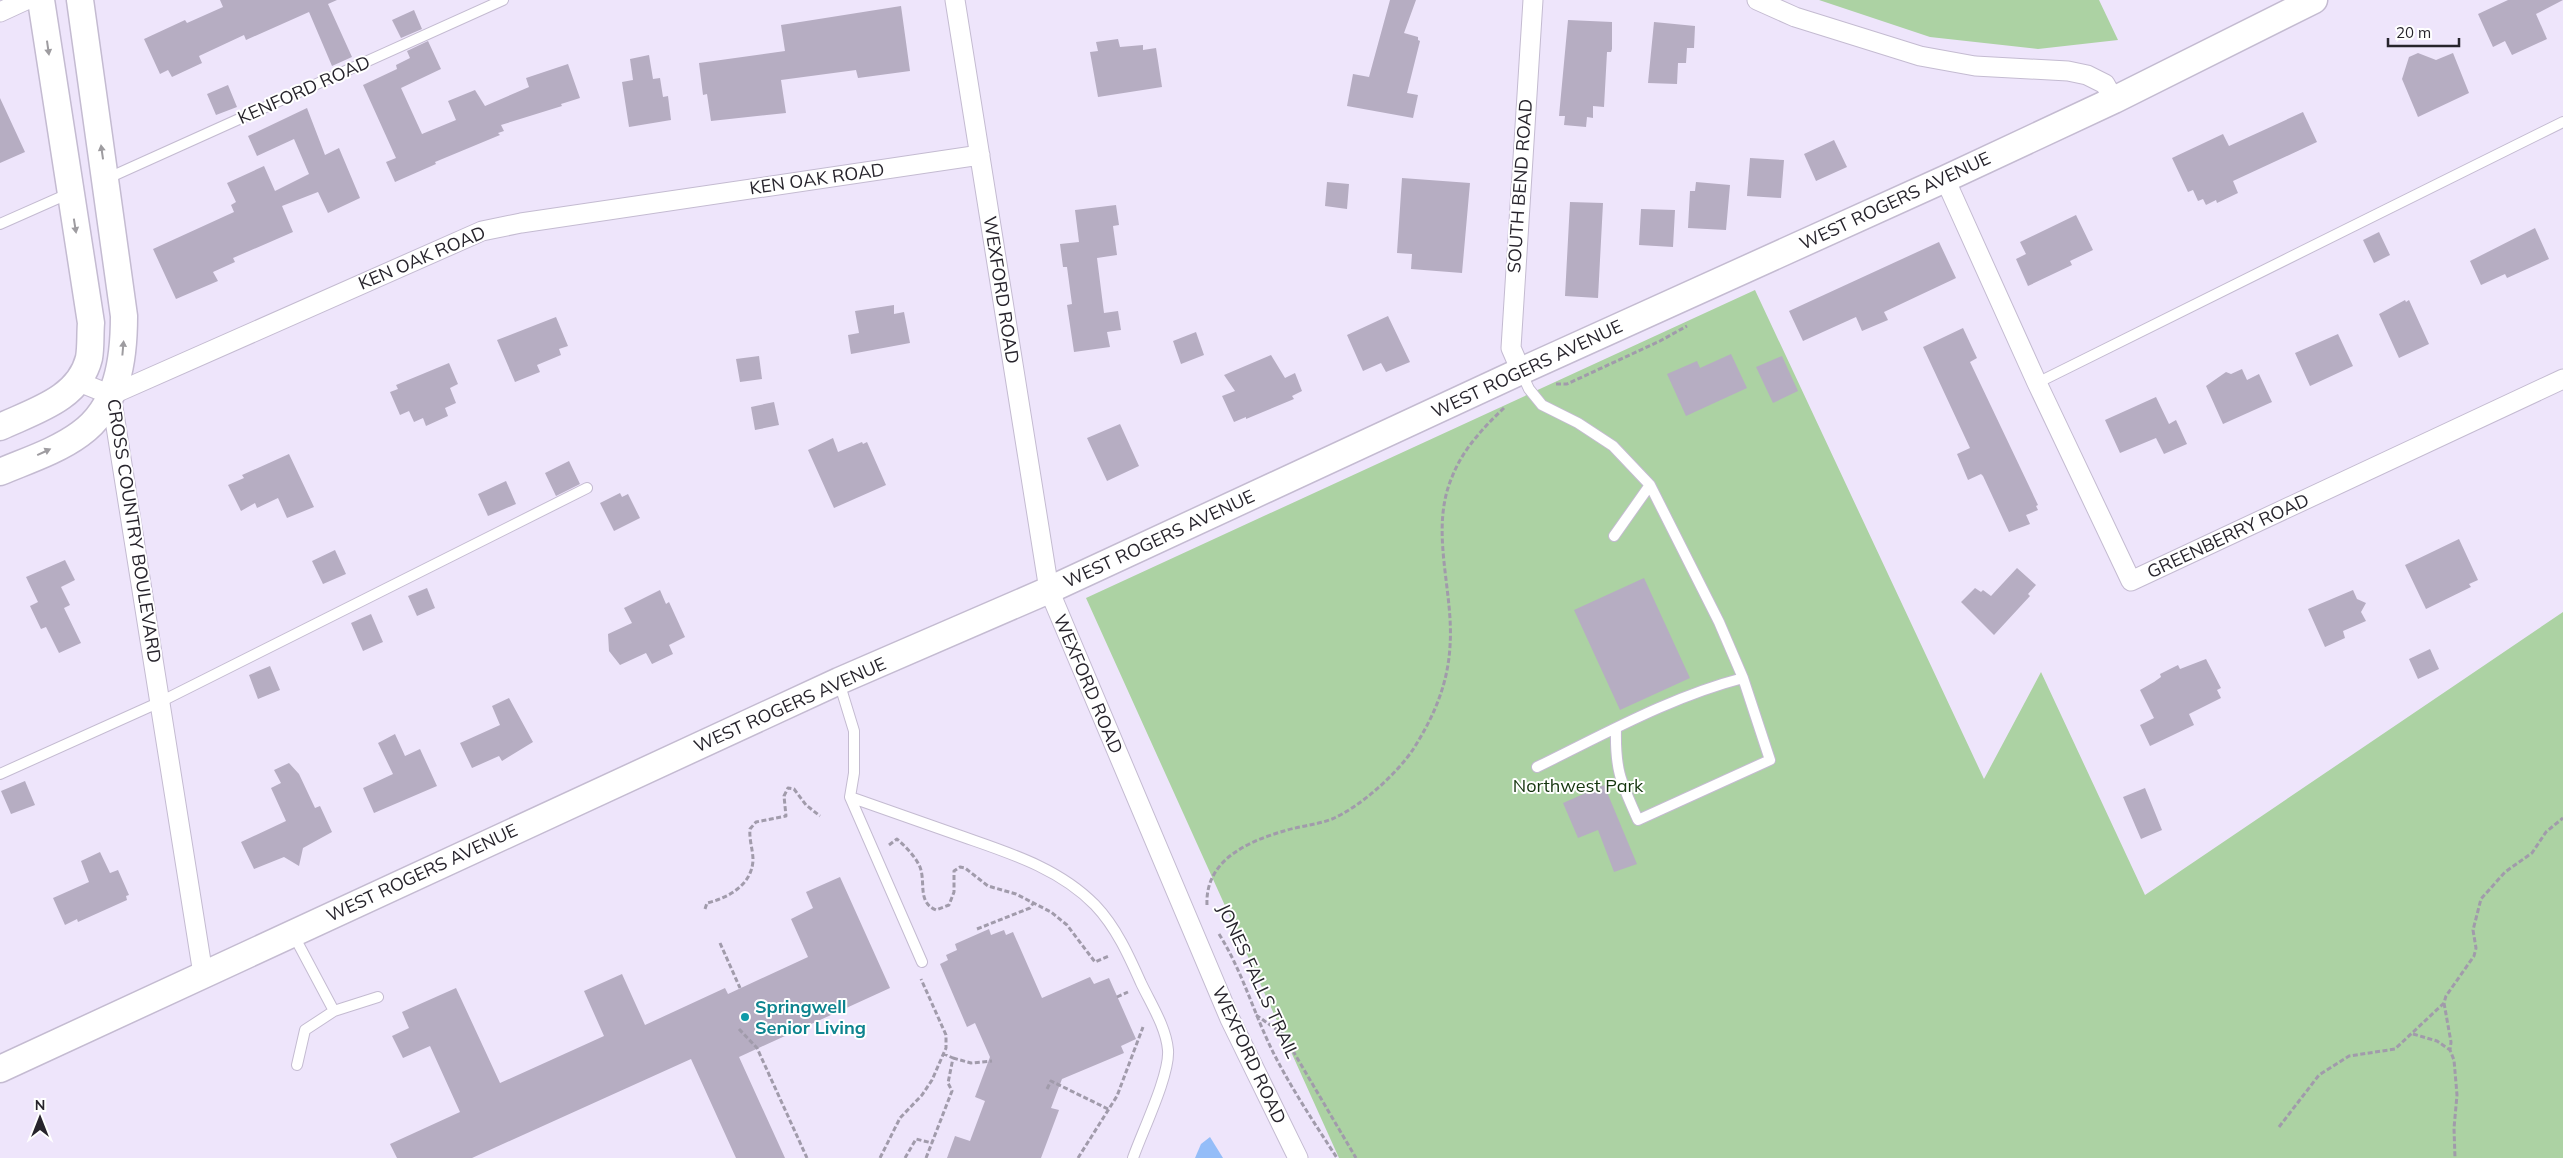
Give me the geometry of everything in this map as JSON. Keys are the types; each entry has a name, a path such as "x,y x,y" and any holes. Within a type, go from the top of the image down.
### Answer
{"street":[{"path":"0,12 26,0"},
{"path":"0,427 63,397 79,382 88,358 91,323 41,0"},
{"name":"CROSS COUNTRY BOULEVARD","path":"80,0 124,316 121,368 111,395 203,974"},
{"name":"WEXFORD ROAD","path":"955,0 1049,590 1230,1019 1298,1158"},
{"name":"SOUTH BEND ROAD","path":"1521,371 1510,348 1533,0"},
{"path":"1757,0 1795,17 1920,56 1975,66 2068,71 2087,75 2105,84 2114,100"},
{"name":"WEST ROGERS AVENUE","path":"0,1069 839,681 1049,590 1521,371 1945,179 2114,100 2314,0"},
{"name":"KEN OAK ROAD","path":"111,395 482,231 531,221 980,155"},
{"name":"GREENBERRY ROAD","path":"1945,179 2037,383 2131,581 2548,388 2563,379"},
{"path":"0,472 79,435 94,423 111,395 79,382"}],"lane":[{"name":"KENFORD ROAD","path":"106,179 503,0"},
{"path":"2037,383 2563,122"},
{"path":"0,224 70,193"},
{"path":"1521,371 1529,389 1542,405 1578,423 1613,446 1650,485 1711,604 1742,678 1770,760 1638,820 1618,775 1615,755 1616,728"},
{"path":"1614,536 1650,485"},
{"path":"0,774 160,702 587,488"},
{"path":"1537,767 1636,717 1708,687 1742,678"},
{"path":"839,681 854,730 854,773 850,797 922,962"},
{"path":"850,797 1001,850 1048,870 1075,887 1108,921 1128,954 1165,1034 1168,1051 1162,1080 1132,1158"},
{"path":"292,933 334,1011"},
{"path":"297,1065 305,1030 334,1011 378,997"}],"path":[{"name":"JONES FALLS TRAIL","path":"1207,908 1209,881 1215,869 1227,858 1284,831 1332,819 1353,807 1383,783 1407,758 1426,728 1440,697 1450,644 1442,525 1444,503 1451,478 1462,457 1474,439 1504,408"},
{"path":"705,909 707,903 730,894 747,879 753,863 750,829 756,822 786,816 784,796 788,788 794,789 806,804 820,816"},
{"path":"2455,1158 2454,1128 2457,1095 2454,1060 2450,1050 2451,1042 2444,1004 2446,996 2474,956 2476,948 2473,930 2481,899 2505,872 2532,853 2546,832 2563,818"},
{"path":"884,849 896,839 914,858 922,875 923,896 930,908 936,910 949,905 952,899 953,875 957,868 960,867 969,870 988,886 1016,894 1034,902 1067,925 1095,962 1110,956 1114,957"},
{"path":"977,929 1030,908 1034,902"},
{"name":"JONES FALLS TRAIL","path":"1215,928 1236,962 1247,986 1255,1014 1275,1057 1336,1158"},
{"path":"720,943 740,988"},
{"path":"880,1158 900,1118 922,1095 944,1054 946,1035 917,971 918,966 922,962"},
{"path":"1126,983 1133,997"},
{"path":"1117,997 1130,991"},
{"path":"2279,1127 2318,1075 2349,1056 2394,1049 2413,1034 2444,1004"},
{"path":"1255,1014 1283,1034 1356,1158"},
{"path":"1078,1158 1117,1096 1142,1033 1142,1020"},
{"path":"739,1029 757,1048 808,1158"},
{"path":"2413,1034 2437,1041 2450,1050"},
{"path":"944,1054 971,1063 992,1061"},
{"path":"926,1158 952,1091 948,1083 953,1058"},
{"path":"1047,1089 1051,1082 1108,1109"},
{"path":"906,1158 916,1139 932,1143"}],"green space":[{"path":"1819,0 2099,0 2118,40 2038,49 1930,37"},
{"name":"Northwest Park","path":"1755,290 1984,779 2041,672 2145,895 2563,612 2563,1158 1339,1158 1086,598"}],"water":[{"path":"1210,1137 1223,1158 1195,1158 1201,1144"}],"building":[{"path":"220,0 337,0 328,4 352,57 332,66 309,12 246,40 244,35 199,56 202,63 172,77 168,70 160,74 144,39 185,20 187,23 223,7"},
{"path":"1390,0 1416,0 1404,33 1418,37 1420,41 1407,93 1418,95 1413,118 1347,106 1353,74 1369,77"},
{"path":"2508,0 2563,0 2536,14 2547,39 2512,55 2505,41 2493,47 2478,14"},
{"path":"901,6 910,71 858,78 856,70 781,80 786,113 711,121 707,94 703,95 699,63 785,51 781,25"},
{"path":"414,10 422,29 401,38 392,20"},
{"path":"1568,20 1612,22 1612,49 1611,52 1607,52 1604,107 1593,106 1593,118 1587,117 1586,127 1564,125 1565,116 1559,116"},
{"path":"1654,22 1695,26 1694,48 1687,48 1686,63 1678,63 1677,84 1648,83"},
{"path":"1118,39 1120,47 1143,45 1143,50 1156,48 1162,87 1098,97 1090,52 1098,51 1096,42"},
{"path":"428,41 441,69 401,88 422,134 456,120 448,101 475,90 485,106 529,87 526,78 568,64 580,98 561,104 562,106 501,125 504,131 498,133 500,135 435,162 436,164 395,182 386,162 396,158 363,85 397,69 396,65 410,58 407,51"},
{"path":"2418,53 2436,60 2453,53 2469,93 2418,117 2402,79 2409,57"},
{"path":"649,55 653,79 660,78 663,97 668,96 671,120 629,127 622,82 633,80 630,59"},
{"path":"228,85 237,107 216,115 207,94"},
{"path":"0,98 25,152 0,163"},
{"path":"307,108 325,155 339,148 360,198 328,213 318,192 282,206 293,232 233,258 235,262 213,272 218,281 176,299 153,249 234,212 231,205 236,202 227,183 264,166 275,191 309,174 294,139 257,156 248,136"},
{"path":"2303,112 2317,142 2233,181 2238,193 2217,203 2216,200 2206,205 2203,199 2198,201 2193,190 2188,192 2172,158 2223,134 2229,146"},
{"path":"1834,140 1847,167 1816,181 1804,154"},
{"path":"1750,158 1784,160 1781,198 1747,196"},
{"path":"1402,178 1470,183 1462,273 1411,269 1412,254 1397,253"},
{"path":"1327,182 1349,184 1347,209 1325,206"},
{"path":"1696,182 1730,185 1726,230 1688,228 1690,191 1695,191"},
{"path":"1570,202 1603,203 1598,298 1565,296"},
{"path":"1116,205 1119,225 1113,226 1117,255 1097,258 1104,313 1118,311 1121,330 1107,332 1110,347 1074,352 1067,305 1072,304 1067,267 1063,267 1060,244 1079,242 1075,210"},
{"path":"1641,209 1675,210 1673,247 1639,245"},
{"path":"2076,215 2093,250 2070,261 2072,265 2028,286 2016,259 2026,254 2020,242"},
{"path":"2535,228 2549,259 2507,278 2505,274 2481,285 2470,261"},
{"path":"2379,232 2390,255 2374,263 2363,240"},
{"path":"1939,242 1956,278 1884,312 1888,320 1862,331 1856,317 1803,341 1789,311"},
{"path":"2405,300 2406,302 2409,300 2429,344 2399,358 2379,314"},
{"path":"894,305 894,314 904,312 910,343 851,354 848,335 859,333 855,311"},
{"path":"1388,316 1410,362 1386,372 1381,363 1363,371 1347,335"},
{"path":"556,317 568,346 559,349 561,355 537,365 540,372 515,382 497,340"},
{"path":"1963,328 1977,358 1970,362 2038,505 2036,506 2038,510 2026,515 2030,524 2009,532 1983,476 1981,474 1968,480 1957,454 1970,448 1923,347"},
{"path":"1196,332 1204,355 1181,364 1173,341"},
{"path":"2338,334 2353,366 2310,386 2295,353"},
{"path":"1731,354 1747,388 1686,416 1667,374 1697,361 1700,368"},
{"path":"1271,355 1285,378 1295,373 1302,391 1292,396 1294,399 1234,422 1222,396 1235,391 1224,375"},
{"path":"759,356 762,379 740,382 736,359"},
{"path":"1782,356 1798,391 1773,403 1756,367"},
{"path":"449,363 458,384 450,388 456,403 445,408 448,416 426,426 423,418 414,422 409,411 400,415 390,392 398,389 396,385"},
{"path":"2242,369 2247,380 2259,374 2272,402 2223,424 2206,386 2226,372 2231,374"},
{"path":"2156,397 2169,424 2176,420 2187,444 2164,454 2156,438 2120,453 2105,420"},
{"path":"774,402 779,425 755,430 751,407"},
{"path":"1120,424 1139,466 1107,481 1087,438"},
{"path":"833,438 838,452 862,442 863,444 867,442 886,485 834,508 808,450"},
{"path":"289,454 314,507 287,518 278,498 257,508 255,503 241,511 228,485 244,478 242,475"},
{"path":"569,461 580,484 556,496 545,473"},
{"path":"506,481 516,504 488,516 478,494"},
{"path":"620,493 622,497 628,494 640,518 614,531 600,503"},
{"path":"2459,539 2478,580 2469,584 2471,587 2426,609 2405,565"},
{"path":"335,550 346,574 323,584 312,561"},
{"path":"65,560 75,580 61,587 70,605 64,608 81,643 59,653 46,627 41,629 30,606 38,602 26,577"},
{"path":"2017,568 2036,585 2028,594 2030,596 1994,635 1961,602 1975,588 1981,592 1983,590 1991,596"},
{"path":"1644,578 1690,678 1620,710 1574,610"},
{"path":"427,588 435,608 417,616 408,596"},
{"path":"660,590 666,604 669,602 685,637 669,645 673,654 652,664 646,653 620,665 609,651 608,634 632,623 624,608"},
{"path":"2353,590 2357,599 2366,603 2361,612 2366,621 2343,631 2345,638 2325,647 2308,609"},
{"path":"371,614 383,642 363,651 351,623"},
{"path":"2430,649 2439,669 2418,679 2409,659"},
{"path":"2206,659 2221,688 2217,690 2221,698 2189,714 2194,725 2150,746 2140,725 2154,718 2140,690 2161,677 2160,674 2178,665 2180,669"},
{"path":"270,666 280,690 258,699 249,675"},
{"path":"509,698 533,742 502,761 499,756 472,768 460,743 500,725 492,706"},
{"path":"395,734 405,756 420,749 437,786 374,813 363,788 393,774 378,743"},
{"path":"289,763 299,774 315,808 320,806 332,832 303,848 299,866 284,857 254,869 241,842 286,821 271,788 281,783 274,770"},
{"path":"25,781 35,805 11,814 1,791"},
{"path":"1604,785 1637,864 1614,872 1598,830 1578,838 1563,803"},
{"path":"2145,788 2162,830 2141,839 2123,797"},
{"path":"100,852 110,873 118,870 129,895 126,896 127,900 78,922 77,919 65,925 53,898 89,882 81,861"},
{"name":"Springwell Senior Living","path":"840,877 890,988 739,1057 785,1158 736,1158 691,1059 472,1158 397,1158 390,1144 460,1112 430,1046 403,1058 392,1036 409,1028 402,1012 456,988 500,1083 604,1036 584,991 622,974 645,1025 725,988 728,994 808,957 791,919 813,908 806,892"},
{"path":"989,929 991,935 1004,930 1006,935 1013,932 1042,998 1090,977 1094,984 1109,978 1136,1039 1121,1046 1124,1053 1062,1079 1051,1108 1059,1110 1041,1158 947,1158 955,1136 970,1141 985,1101 975,1097 990,1057 975,1023 967,1027 940,964 948,960 946,955 957,950 955,944"}],"place":[{"name":"Springwell Senior Living","path":"745,1017"}]}
